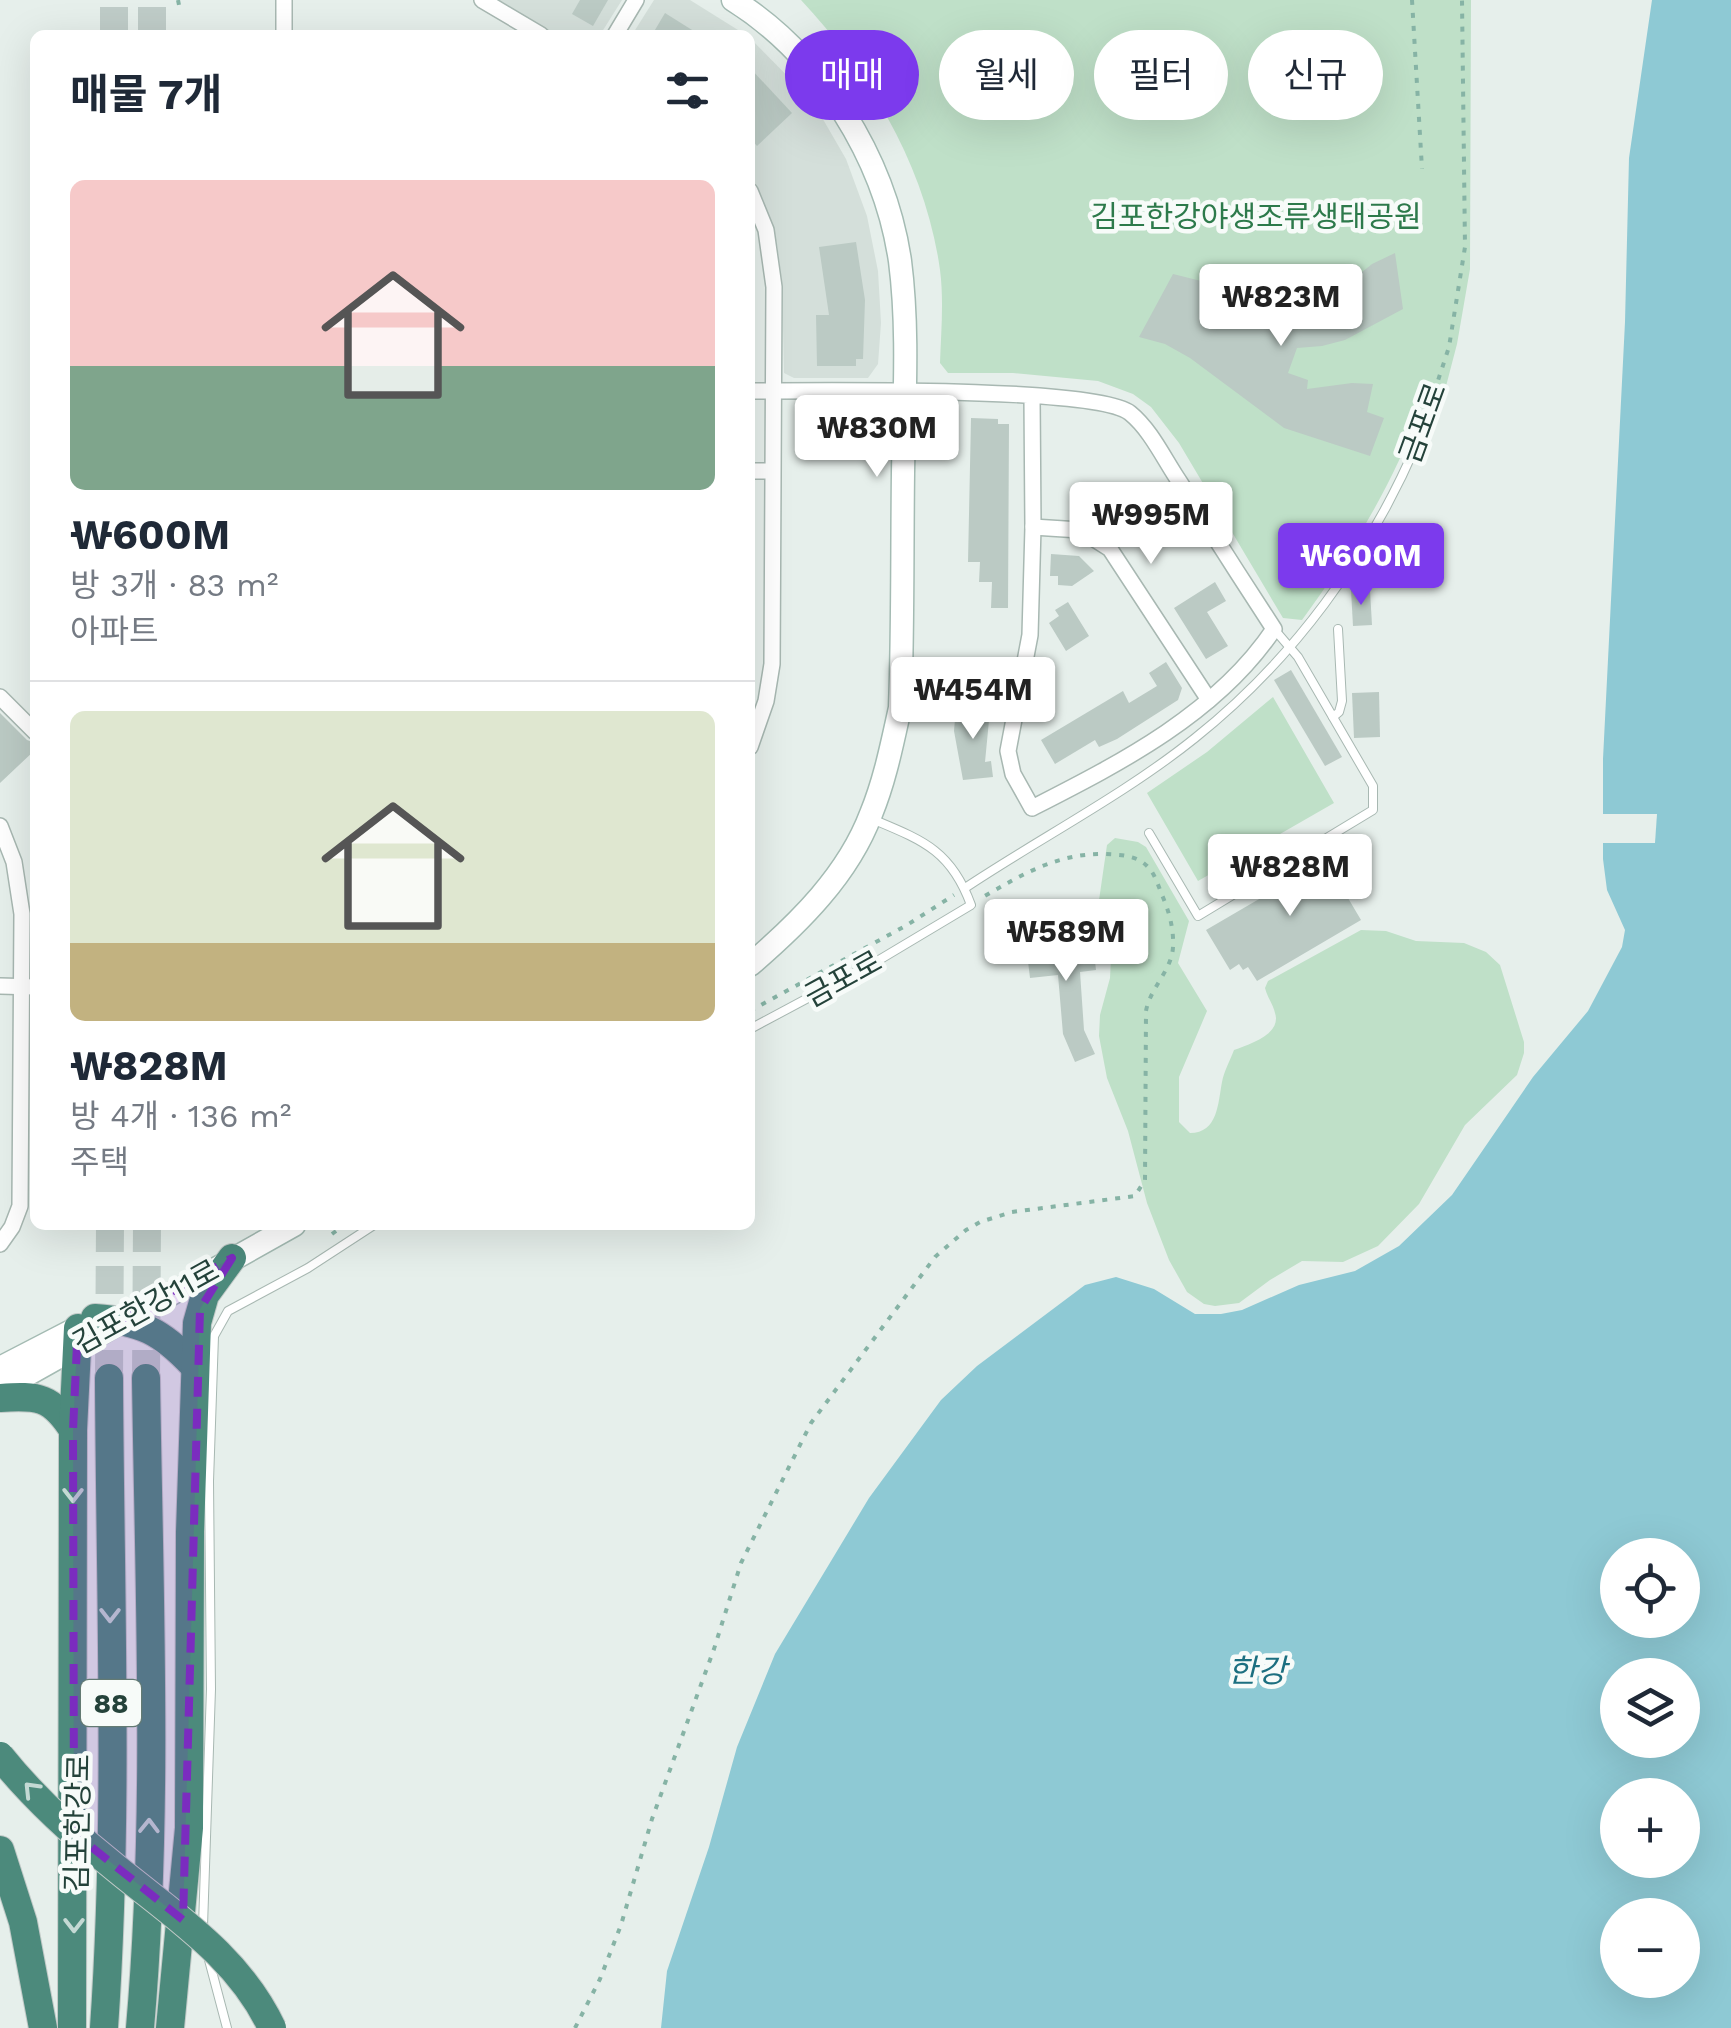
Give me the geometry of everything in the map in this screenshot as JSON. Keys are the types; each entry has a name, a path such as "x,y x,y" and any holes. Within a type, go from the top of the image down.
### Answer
{"highway":[{"path":"170,2028 189,1828 196,1323 205,1295 232,1258"},
{"path":"72,2028 74,1430 92,1328 149,1328 170,1340 193,1365"},
{"name":"김포한강로","path":"104,2028 109,1959 111,1751 109,1378"},
{"name":"88","path":"140,2028 146,1957 151,1764 146,1378"},
{"path":"0,1394 47,1401 60,1409 74,1430"},
{"path":"0,1756 75,1834 174,1913 225,1960 246,1985 272,2028"},
{"path":"0,1850 23,1922 42,2028"}],"main road":[{"path":"733,0 764,20 802,57 840,109 872,169 899,257 903,300 900,708 870,818 828,888 755,961"},
{"name":"김포한강11로","path":"0,1394 92,1328 259,1230"},
{"name":"김포한강11로","path":"0,1368 92,1328 285,1230"}],"street":[{"path":"284,0 284,30"},
{"path":"482,0 519,30"},
{"path":"618,30 636,0"},
{"path":"755,203 766,230 773,266 774,391 772,664 766,701 755,733"},
{"path":"755,391 904,392 1032,397 1103,402 1118,406 1137,420 1274,629 1259,651 1209,700 1143,747 1032,808 1013,774 1008,751 1030,635 1034,527 1032,397"},
{"path":"755,471 772,471"},
{"path":"1034,527 1080,530 1110,549 1209,700"},
{"path":"0,697 30,727"},
{"path":"0,826 10,844 20,889 28,987 20,1206 0,1244"},
{"path":"0,986 28,987"},
{"path":"0,1134 20,1134"}],"lane":[{"name":"금포로","path":"965,888 1193,740 1234,706 1290,647 1367,542 1417,443"},
{"path":"1149,833 1198,916 1366,816 1376,804 1373,786 1333,717 1290,647 1274,629"},
{"path":"1333,717 1342,701 1338,629"},
{"path":"870,818 930,844 942,854 971,904"},
{"name":"금포로","path":"755,1026 971,904"},
{"path":"227,2028 202,1913 210,1689 209,1482 214,1336 228,1311 308,1268 366,1230"}],"path":[{"path":"1412,0 1422,169"},
{"name":"금포로","path":"1417,443 1449,346 1463,262 1466,208 1462,0"},
{"path":"575,2028 600,1979 620,1925 741,1563 811,1423 921,1274 966,1230 1012,1212 1135,1196 1145,1180 1146,1010 1173,944 1167,908 1153,873 1130,856 1074,854 1039,866 971,904"},
{"path":"755,1009 965,888"}],"highlighted area":[{"path":"232,1258 200,1309 183,1920 74,1833 73,1430 77,1345"}],"shaded area":[{"path":"496,0 622,0 603,30 547,30"},
{"path":"654,0 690,0 738,30 635,30"},
{"path":"755,43 785,74 785,120 823,120 846,159 867,216 878,271 881,323 878,364 868,378 794,378 784,373 777,244 755,184"}],"green space":[{"name":"김포한강야생조류생태공원","path":"801,0 1471,0 1470,269 1457,344 1439,413 1421,408 1369,518 1302,620 1283,618 1179,443 1151,407 1133,394 1098,381 1013,373 948,373 940,363 942,305 933,232 908,159 889,120 919,120 919,30 826,29"},
{"path":"1273,697 1334,803 1198,881 1147,793 1207,752"},
{"path":"1115,838 1146,847 1189,921 1178,963 1207,1011 1179,1077 1179,1122 1190,1133 1199,1132 1211,1122 1234,1050 1263,1037 1274,1027 1275,1013 1265,988 1268,981 1361,930 1386,931 1416,941 1464,943 1486,952 1500,965 1524,1042 1517,1075 1465,1125 1419,1204 1378,1246 1343,1262 1302,1261 1239,1303 1204,1304 1187,1292 1169,1260 1147,1203 1128,1131 1107,1078 1099,1036 1111,958 1097,914 1107,845"}],"water":[{"name":"한강","path":"1652,0 1731,0 1731,2028 661,2028 667,1971 709,1847 737,1747 775,1654 869,1498 941,1400 977,1366 1085,1285 1116,1277 1154,1289 1195,1314 1221,1314 1242,1310 1299,1285 1355,1271 1399,1246 1452,1195 1533,1077 1588,1011 1622,947 1625,930 1607,890 1603,859 1603,759 1625,322 1629,158"}],"pier":[{"path":"1598,814 1657,814 1655,843 1598,843"}],"building":[{"path":"580,0 608,0 593,26 572,14"},
{"path":"665,13 692,30 655,30"},
{"path":"755,73 785,106 785,120 757,146 755,144"},
{"path":"856,242 865,300 863,359 856,359 856,366 817,366 816,315 829,315 819,247"},
{"path":"1395,253 1403,309 1345,340 1297,348 1288,373 1308,380 1307,389 1373,384 1367,412 1384,418 1370,456 1284,428 1190,358 1165,344 1139,337 1173,274 1217,285 1269,310 1300,312 1329,299 1372,264"},
{"path":"971,418 998,419 998,424 1009,424 1008,608 991,608 992,582 979,582 980,562 968,562"},
{"path":"1051,554 1079,556 1094,571 1072,586 1058,585 1058,576 1050,576"},
{"path":"1215,582 1226,601 1207,612 1228,646 1206,659 1174,608"},
{"path":"1351,590 1370,590 1372,625 1353,626"},
{"path":"1068,602 1089,636 1066,651 1049,623 1059,616 1055,610"},
{"path":"1166,662 1182,688 1178,700 1117,739 1099,747 1095,740 1055,764 1041,740 1123,691 1129,703 1157,686 1149,673"},
{"path":"1291,670 1342,757 1325,766 1274,680"},
{"path":"1379,692 1380,737 1354,738 1352,693"},
{"path":"956,707 990,710 985,762 991,761 993,777 963,780 954,731"},
{"path":"0,713 30,741 30,755 0,783"},
{"path":"1341,851 1364,889 1348,898 1361,920 1257,981 1248,967 1243,970 1239,964 1230,970 1206,930"},
{"path":"1060,935 1060,940 1085,937 1087,953 1094,953 1096,970 1080,972 1084,1030 1095,1054 1075,1062 1063,1034 1058,975 1030,978 1026,945 1045,943 1044,937"}],"tunnel":[{"path":"114,0 114,30"},
{"path":"152,0 152,30"},
{"path":"109,1378 110,1230"},
{"path":"146,1378 147,1230"}]}
